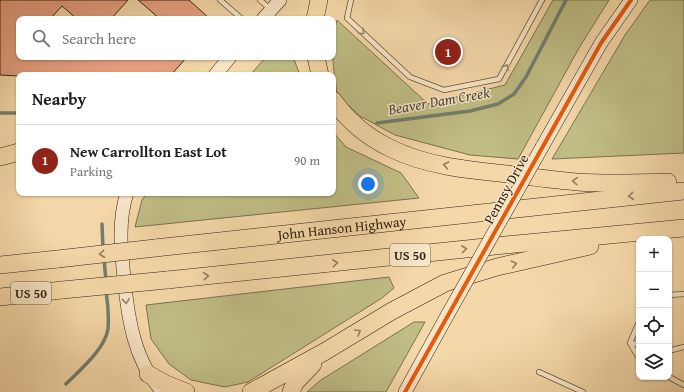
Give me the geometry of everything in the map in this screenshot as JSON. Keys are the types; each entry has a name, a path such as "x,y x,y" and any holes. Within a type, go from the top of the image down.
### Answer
{"highway":[{"path":"316,16 319,0"},
{"path":"317,60 319,72"},
{"path":"336,104 344,116 369,136 390,148 434,163 479,171 577,182 684,182"},
{"path":"0,157 16,153"},
{"name":"John Hanson Highway","path":"0,265 684,191"},
{"name":"US 50","path":"0,297 472,248 684,228"},
{"path":"251,392 324,352 392,311 445,283 498,268 654,231"},
{"path":"291,392 295,383 324,352"},
{"path":"148,374 166,384 186,392"}],"main road":[{"path":"267,15 280,0"},
{"name":"Pennsy Drive","path":"405,392 601,43 631,0"},
{"path":"218,72 228,60"},
{"path":"126,196 122,212 121,226 122,262 132,335 148,374 163,392"}],"lane":[{"path":"220,0 239,16"},
{"path":"260,0 267,15"},
{"path":"351,0 347,18 410,77 444,90 499,79 542,0"},
{"path":"672,295 684,294"},
{"path":"630,343 636,329"},
{"path":"630,343 636,344"},
{"path":"630,343 636,353"},
{"path":"672,350 684,347"},
{"path":"539,372 584,392"},
{"path":"672,379 684,385"}],"shaded area":[{"path":"553,0 609,0 579,48 518,159 470,155 395,135 360,116 337,95 336,72 335,72 334,60 336,60 337,20 428,104 505,85"},
{"path":"650,0 684,0 684,153 552,159 625,35"},
{"path":"263,60 294,60 299,72 253,72"},
{"path":"336,135 346,147 401,173 419,198 135,227 142,200 145,196 336,196"},
{"path":"389,277 394,288 382,298 248,382 225,387 191,380 169,364 151,339 146,305"},
{"path":"414,322 425,322 386,392 307,392 321,380"}],"building":[{"path":"0,0 128,0 114,16 74,16 62,6 53,16 16,16 16,60 184,60 174,72 16,72 16,76 0,75"},
{"path":"138,0 189,0 207,16 157,16"}],"waterway":[{"name":"Beaver Dam Creek","path":"377,123 470,111 498,104 514,94 526,77 566,0"},
{"path":"0,113 16,113"},
{"name":"Beaver Dam Creek","path":"102,224 103,249"},
{"name":"Beaver Dam Creek","path":"104,259 106,281"},
{"name":"Beaver Dam Creek","path":"66,384 97,352 106,337 108,329 108,305 106,291"}],"cycle path":[{"path":"405,392 601,43 631,0"}],"place":[{"name":"New Carrollton East Lot","path":"448,52"}]}
